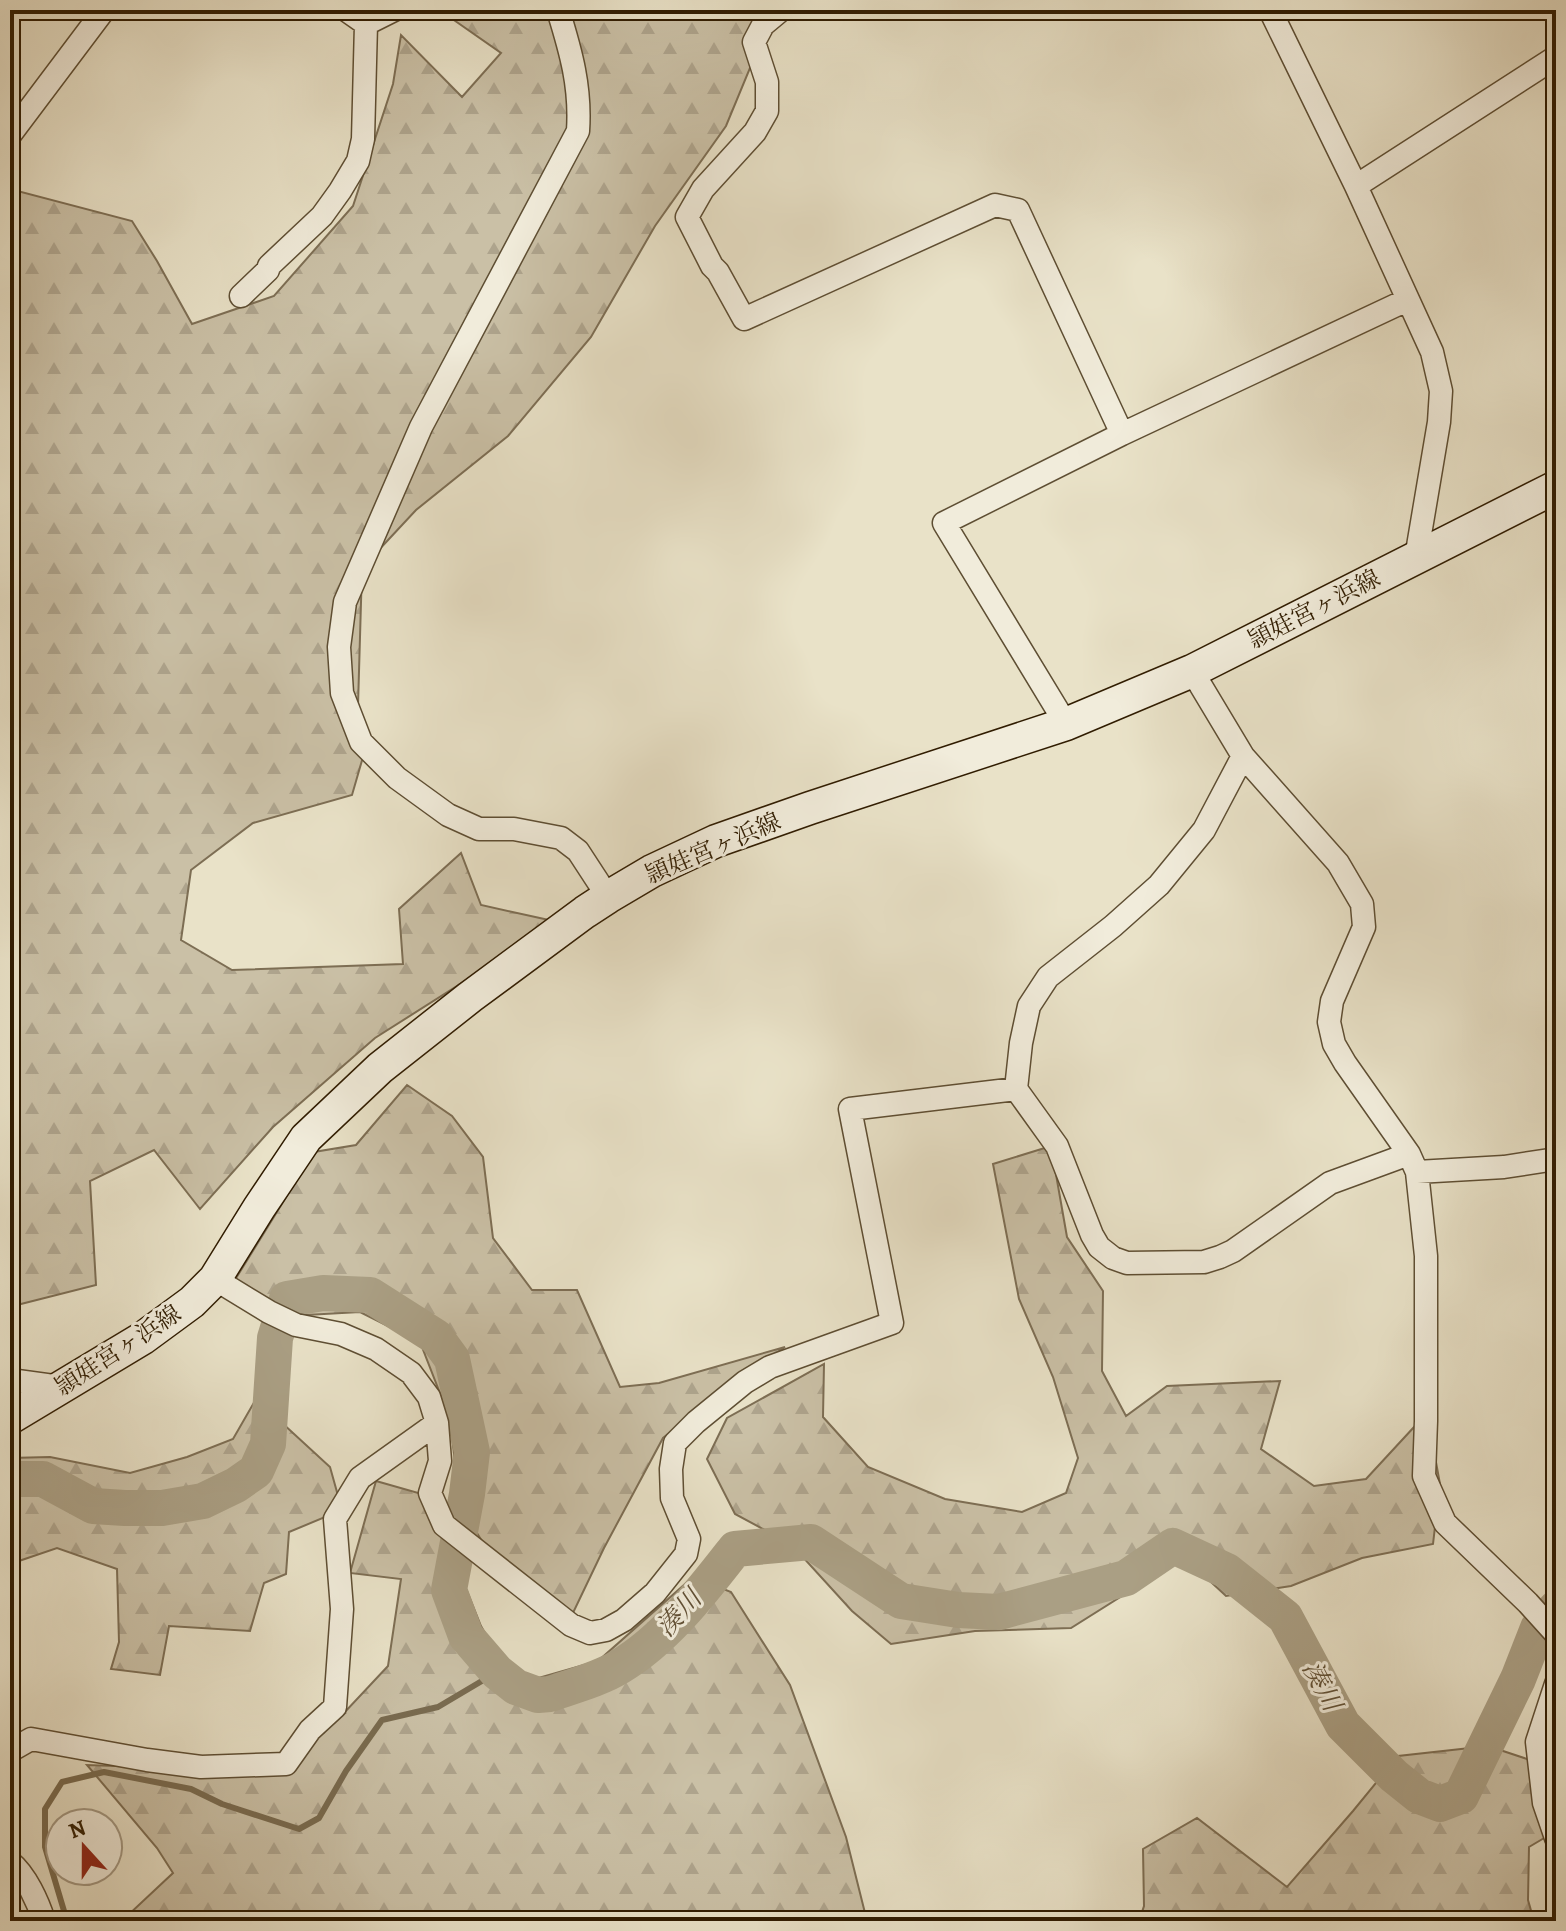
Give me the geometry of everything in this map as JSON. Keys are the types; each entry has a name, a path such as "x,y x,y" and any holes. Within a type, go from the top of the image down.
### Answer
{"main road":[{"name":"頴娃宮ヶ浜線","path":"10,1418 143,1338 192,1302 215,1279 306,1138 380,1068 470,997 608,897 652,871 716,841 1066,724 1192,671 1556,487"}],"street":[{"path":"10,135 104,10"},
{"path":"346,10 366,24"},
{"path":"366,24 394,10"},
{"path":"558,10 572,55 580,105 578,131 421,427 345,602 339,647 342,693 361,742 397,778 448,815 479,829 514,829 561,838 578,851 608,897"},
{"path":"781,10 763,25 754,42 767,82 767,111 755,132 703,189 687,217 744,319 995,205 1018,210 1122,434"},
{"path":"1270,10 1432,352 1441,391 1439,422 1416,558"},
{"path":"241,296 322,216 358,161 363,139 366,24"},
{"path":"1356,186 1556,57"},
{"path":"1066,724 944,523 1122,434 1407,300"},
{"path":"1192,671 1243,756 1338,863 1362,904 1364,927 1332,1001 1329,1022 1334,1044 1345,1063 1413,1163 1426,1256 1424,1476 1445,1523 1556,1633"},
{"path":"1243,756 1204,830 1159,885 1048,977 1029,1006 1016,1089 1057,1146 1099,1247 1113,1258 1127,1263 1204,1262 1220,1257 1261,1233 1330,1183 1413,1163 1504,1167 1556,1159"},
{"path":"215,1279 296,1325 341,1334 376,1349 411,1373 429,1397 437,1423 440,1461 430,1493 444,1525 571,1625 590,1633 606,1630 624,1620 655,1593 686,1554 689,1539 672,1498 671,1469 675,1443 745,1382 770,1367 892,1323 850,1109 1016,1089"},
{"path":"10,1380 61,1387"},
{"path":"10,1751 31,1739 201,1767 286,1764 310,1730 335,1707 342,1609 335,1519 360,1478 437,1423"},
{"path":"1556,1684 1537,1742 1544,1803 1556,1838"},
{"path":"10,1862 30,1890 44,1921"}],"green space":[{"path":"470,10 774,10 726,126 655,226 591,337 508,436 416,510 362,568 358,706 365,750 352,795 253,823 191,870 181,940 232,970 403,964 399,909 461,853 481,905 558,922 375,1038 273,1127 200,1209 154,1150 90,1181 96,1285 17,1305 10,1273 10,189 132,221 192,324 274,296 353,206 393,84 401,35 462,97 501,53 451,18"},
{"path":"407,1085 452,1116 483,1157 493,1238 532,1290 577,1290 620,1387 659,1383 785,1347 663,1438 572,1615 492,1557 460,1506 450,1419 420,1342 360,1312 288,1316 225,1296 314,1152 356,1145"},
{"path":"1051,1146 1067,1237 1103,1291 1102,1371 1126,1416 1167,1386 1280,1381 1261,1449 1314,1486 1366,1479 1427,1413 1440,1484 1433,1544 1362,1558 1291,1586 1226,1596 1184,1557 1071,1628 975,1631 891,1644 852,1611 791,1544 735,1514 707,1459 727,1418 824,1364 823,1417 868,1467 945,1499 1022,1512 1066,1493 1078,1458 1053,1377 1019,1299 993,1164"},
{"path":"256,1399 330,1467 342,1510 289,1532 286,1574 264,1583 250,1631 169,1626 160,1675 111,1669 119,1642 117,1569 57,1548 10,1564 10,1458 50,1457 130,1473 187,1457 233,1439"},
{"path":"376,1481 429,1496 481,1626 514,1685 598,1661 693,1577 731,1592 790,1685 846,1837 867,1921 368,1921 365,1912 347,1921 152,1921 126,1917 173,1873 157,1848 87,1765 265,1771 344,1713 388,1666 401,1579 350,1573"},
{"path":"1488,1746 1527,1759 1556,1785 1556,1831 1529,1847 1528,1900 1534,1921 1139,1921 1144,1906 1143,1849 1197,1818 1287,1887 1398,1756"}],"waterway":[{"name":"湊川","path":"10,1479 43,1479 93,1506 125,1508 162,1508 203,1501 236,1485 256,1471 268,1444 275,1338 287,1299 323,1293 370,1295 436,1337 452,1359 472,1452 449,1590 466,1636 497,1672 516,1687 538,1695 595,1679 636,1656 682,1613 735,1549 811,1542 901,1601 958,1610 999,1612 1126,1578 1173,1546 1227,1571 1285,1617 1343,1725 1394,1776 1419,1796 1440,1804 1461,1796 1518,1679 1538,1628 1556,1608"},
{"path":"67,1921 45,1847 45,1809 62,1782 104,1772 191,1789 222,1804 299,1829 319,1818 346,1771 382,1720 438,1707 497,1672"}]}
